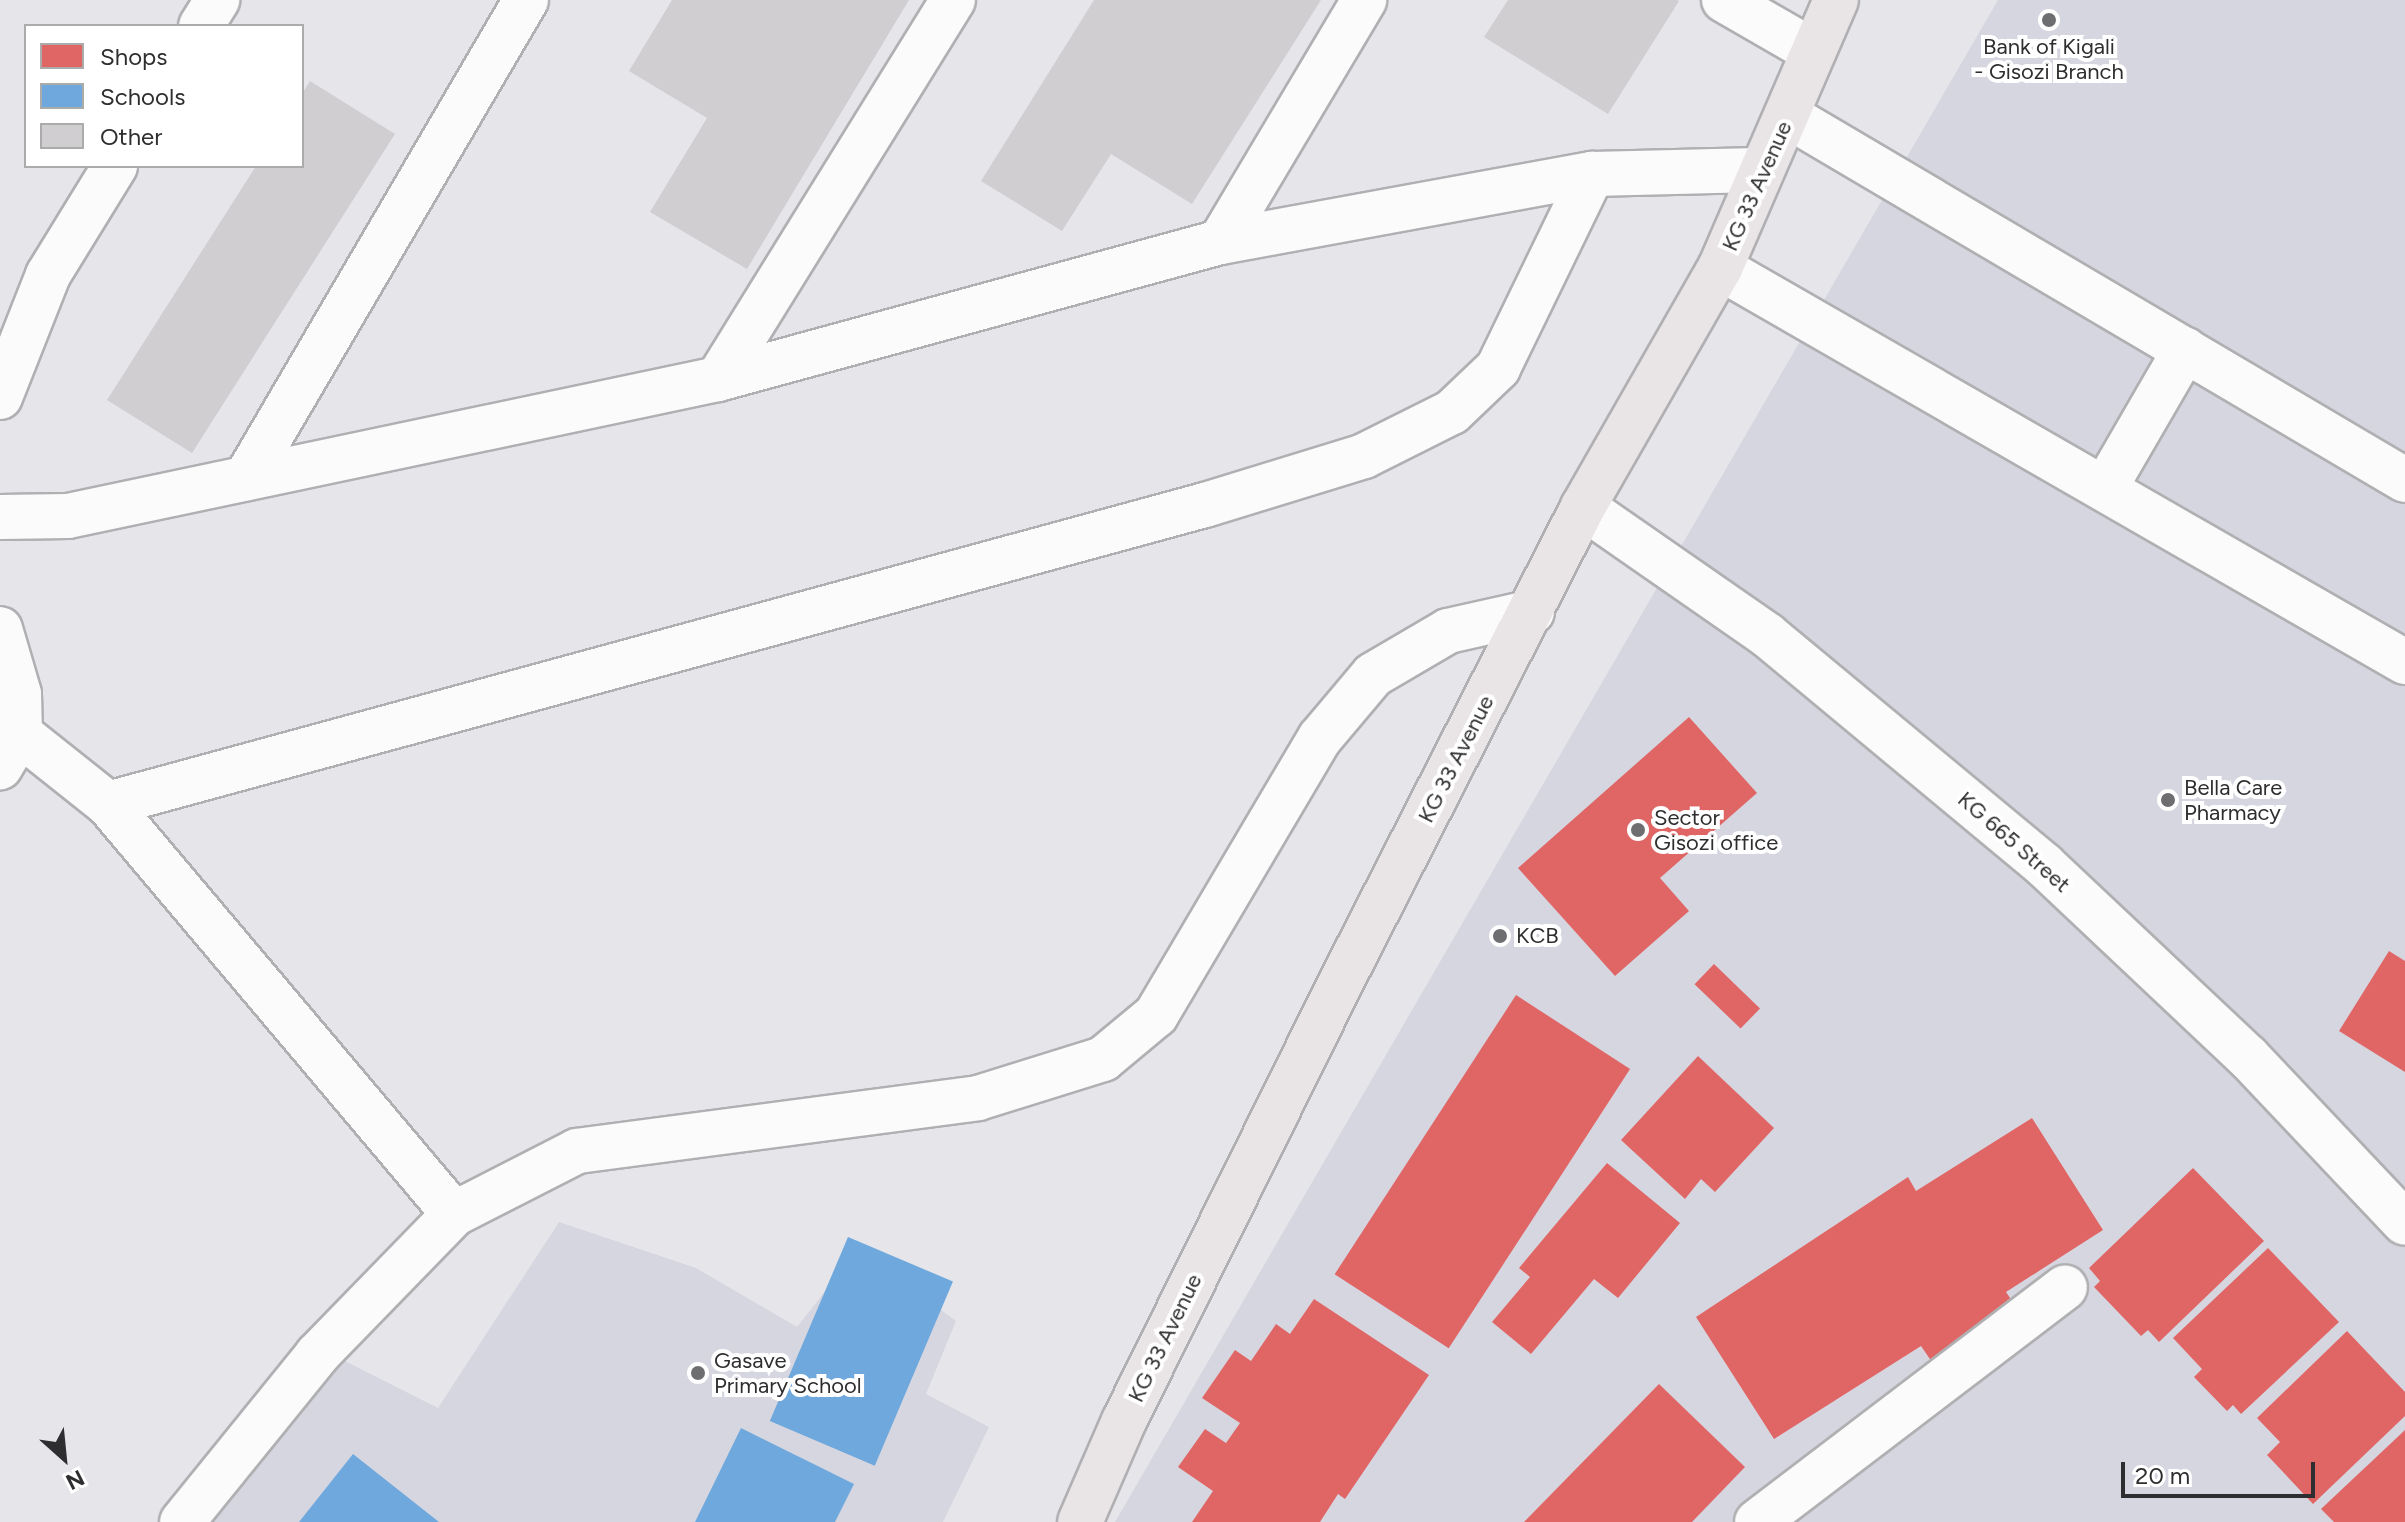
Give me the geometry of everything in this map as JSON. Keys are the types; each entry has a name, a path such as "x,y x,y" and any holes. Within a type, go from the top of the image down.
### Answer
{"main road":[{"name":"KG 33 Avenue","path":"1080,1522 1131,1406 1326,1012 1583,507 1720,268 1760,170 1788,116 1811,50 1836,0"}],"street":[{"path":"202,24 217,0"},
{"path":"246,478 526,0"},
{"path":"718,379 953,0"},
{"path":"1220,242 1364,0"},
{"path":"1724,0 1811,50"},
{"path":"1788,116 2405,480"},
{"path":"0,397 48,275 114,168"},
{"path":"0,517 68,516 718,379 1220,242 1592,174 1760,170"},
{"path":"108,804 1205,505 1364,456 1452,412 1498,368 1592,174"},
{"path":"1720,268 2405,662"},
{"path":"2105,488 2185,350"},
{"name":"KG 665 Street","path":"1583,507 1767,635 2044,865 2248,1057 2405,1223"},
{"path":"182,1522 317,1355 454,1214 577,1151 978,1098 1103,1059 1156,1015 1320,738 1373,675 1448,631 1532,612"},
{"path":"0,629 19,694 10,750 108,804 454,1214"},
{"path":"1757,1522 2065,1287"}],"shaded area":[{"path":"1998,0 2405,0 2405,1522 1115,1522"},
{"name":"Gasave Primary School","path":"559,1222 696,1268 797,1327 858,1249 956,1321 926,1394 989,1427 943,1522 200,1522 327,1352 438,1408"}],"building: Shops":[{"name":"Sector Gisozi office","path":"1689,717 1757,793 1660,878 1689,911 1615,976 1518,868"},
{"path":"2389,951 2405,961 2405,1072 2339,1031"},
{"path":"1714,964 1760,1008 1741,1029 1695,984"},
{"path":"1516,995 1630,1069 1449,1348 1335,1274"},
{"path":"1698,1056 1774,1128 1715,1192 1701,1179 1685,1199 1621,1140"},
{"path":"2032,1118 2103,1230 2006,1292 2019,1311 1934,1365 1921,1346 1774,1439 1696,1317 1908,1177 1916,1191"},
{"path":"1607,1163 1680,1223 1618,1298 1594,1279 1531,1354 1492,1322 1530,1277 1519,1268"},
{"path":"2193,1168 2264,1241 2159,1342 2148,1330 2141,1336 2094,1287 2100,1281 2089,1268"},
{"path":"2268,1248 2339,1322 2241,1414 2233,1405 2227,1411 2194,1377 2202,1369 2173,1338"},
{"path":"1314,1299 1429,1375 1345,1499 1338,1494 1320,1522 1192,1522 1213,1491 1178,1467 1205,1429 1226,1443 1240,1423 1202,1398 1235,1350 1251,1361 1276,1324 1290,1334"},
{"path":"2347,1331 2405,1392 2405,1416 2313,1504 2267,1455 2280,1442 2257,1418"},
{"path":"1659,1384 1745,1467 1692,1522 1524,1522"},
{"path":"2405,1430 2405,1522 2334,1522 2321,1509"}],"building: Schools":[{"path":"848,1237 953,1282 875,1466 770,1421"},
{"path":"741,1428 854,1484 835,1522 695,1522"},
{"path":"353,1454 439,1522 299,1522"}],"building: Other":[{"path":"672,0 909,0 747,269 650,212 707,118 629,71"},
{"path":"1094,0 1321,0 1192,204 1111,154 1062,231 981,181"},
{"path":"1508,0 1679,1 1608,114 1484,37"},
{"path":"310,81 395,134 192,453 107,400 255,168 304,168 304,91"}],"place":[{"name":"Bank of Kigali - Gisozi Branch","path":"2049,20"},
{"name":"Bella Care Pharmacy","path":"2168,800"},
{"name":"Sector Gisozi office","path":"1638,830"},
{"name":"KCB","path":"1500,936"},
{"name":"Gasave Primary School","path":"698,1373"}]}
